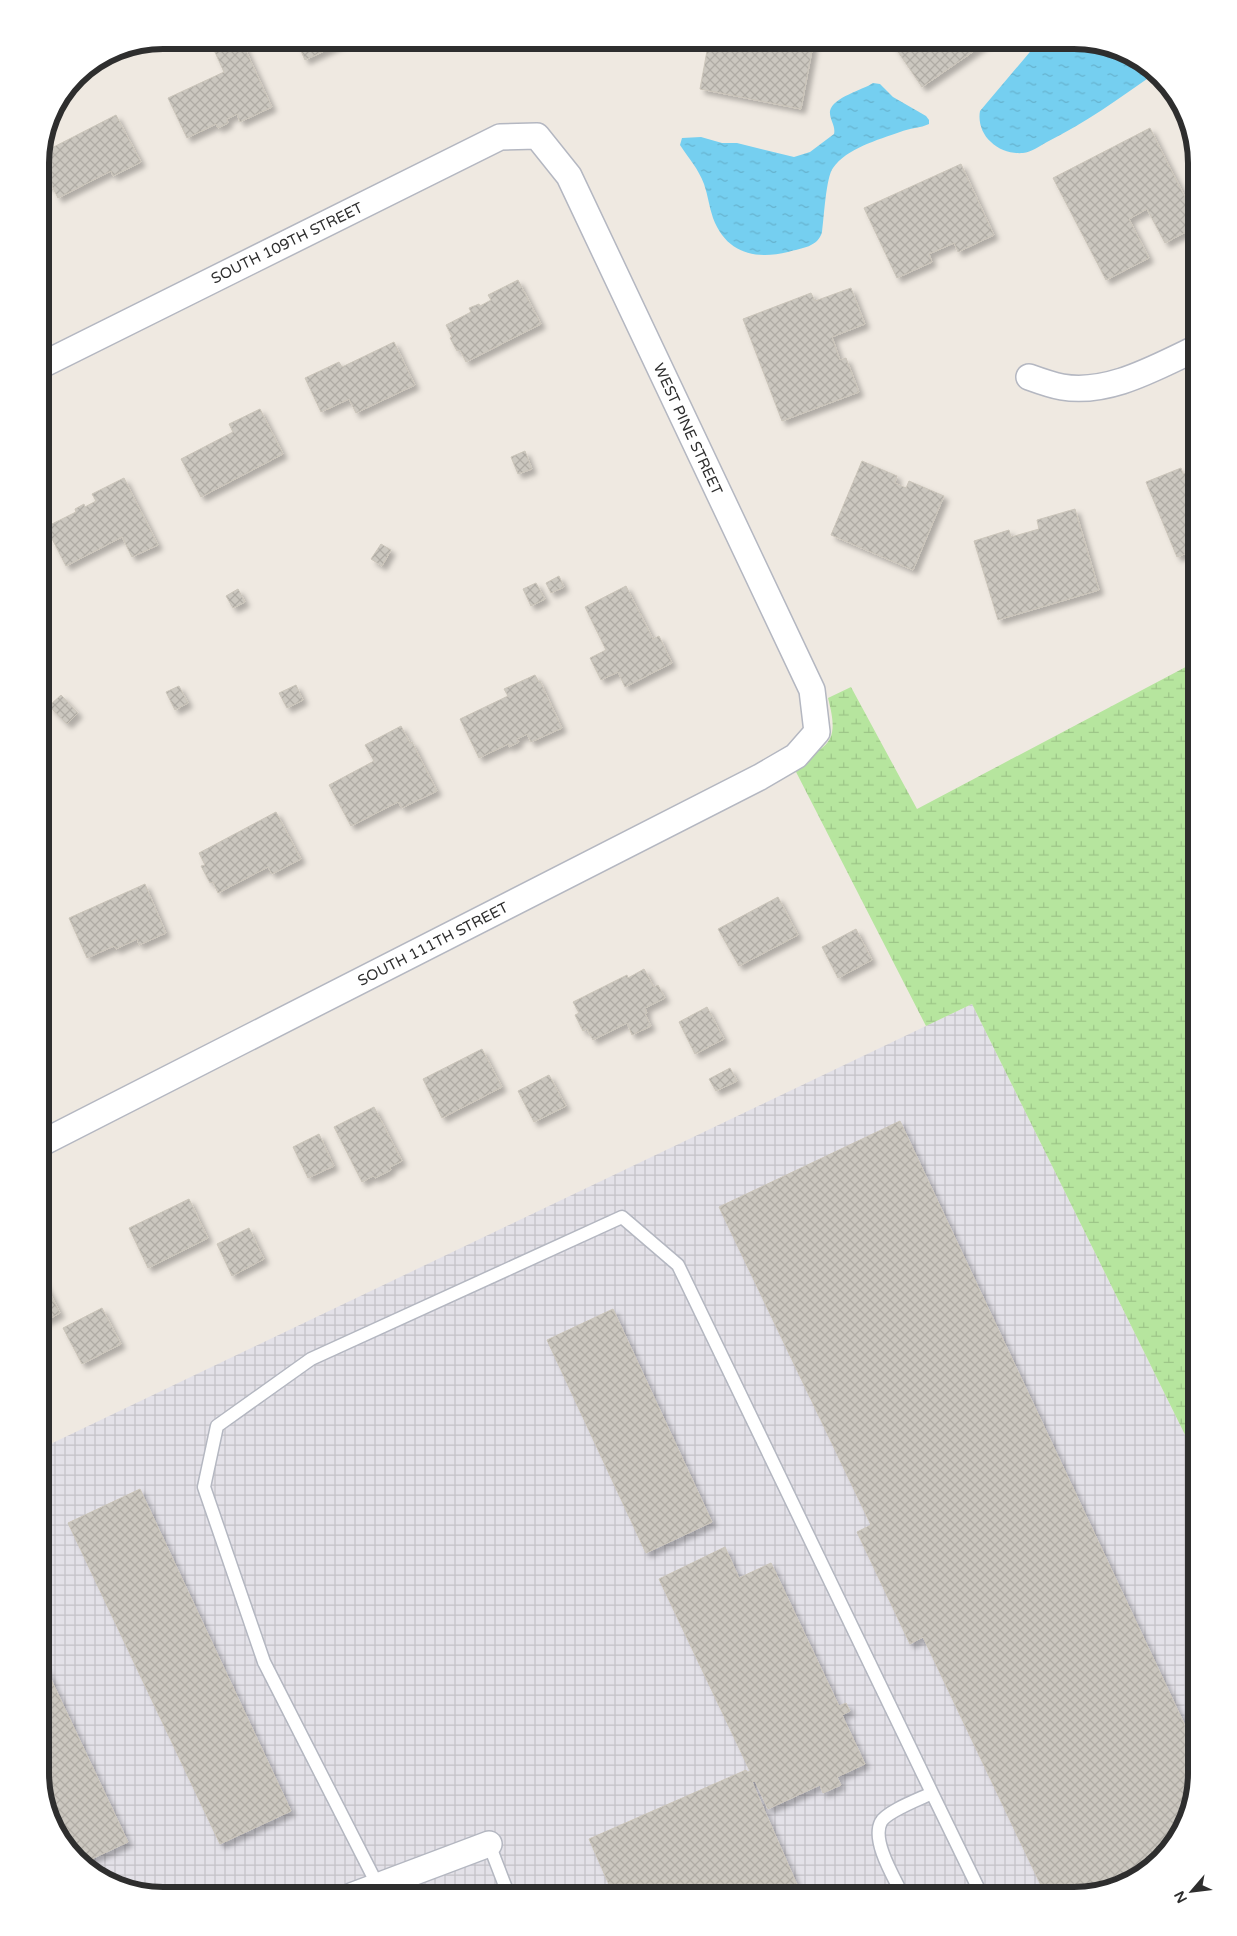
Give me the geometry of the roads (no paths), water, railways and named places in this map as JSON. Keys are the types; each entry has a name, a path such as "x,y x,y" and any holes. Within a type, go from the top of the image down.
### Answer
{"street":[{"name":"SOUTH 109TH STREET","path":"49,362 500,137 537,136"},
{"name":"WEST PINE STREET","path":"537,136 569,176 808,681 812,690 816,732"},
{"path":"1029,377 1062,387 1077,388 1109,384 1133,377 1188,352"},
{"name":"SOUTH 111TH STREET","path":"49,1139 760,777 796,756 816,732"},
{"path":"378,1886 489,1844"}],"lane":[{"path":"378,1886 264,1662 204,1487 217,1426 311,1359 622,1217 678,1265 978,1887"},
{"path":"900,1887 880,1846 879,1832 881,1822 892,1812 932,1793"},
{"path":"489,1844 506,1887"}],"water":[{"path":"1032,49 1082,49 1097,51 1125,61 1149,77 1061,135 1035,149 1023,153 1006,151 994,145 983,132 980,124 980,111"},
{"path":"873,83 880,84 893,97 926,116 929,124 873,142 846,155 839,161 833,168 829,180 822,232 813,244 788,252 764,255 743,251 726,239 713,218 702,178 680,145 682,138 701,137 722,143 737,143 794,157 810,152 834,134 830,117 832,106 849,94"}]}
